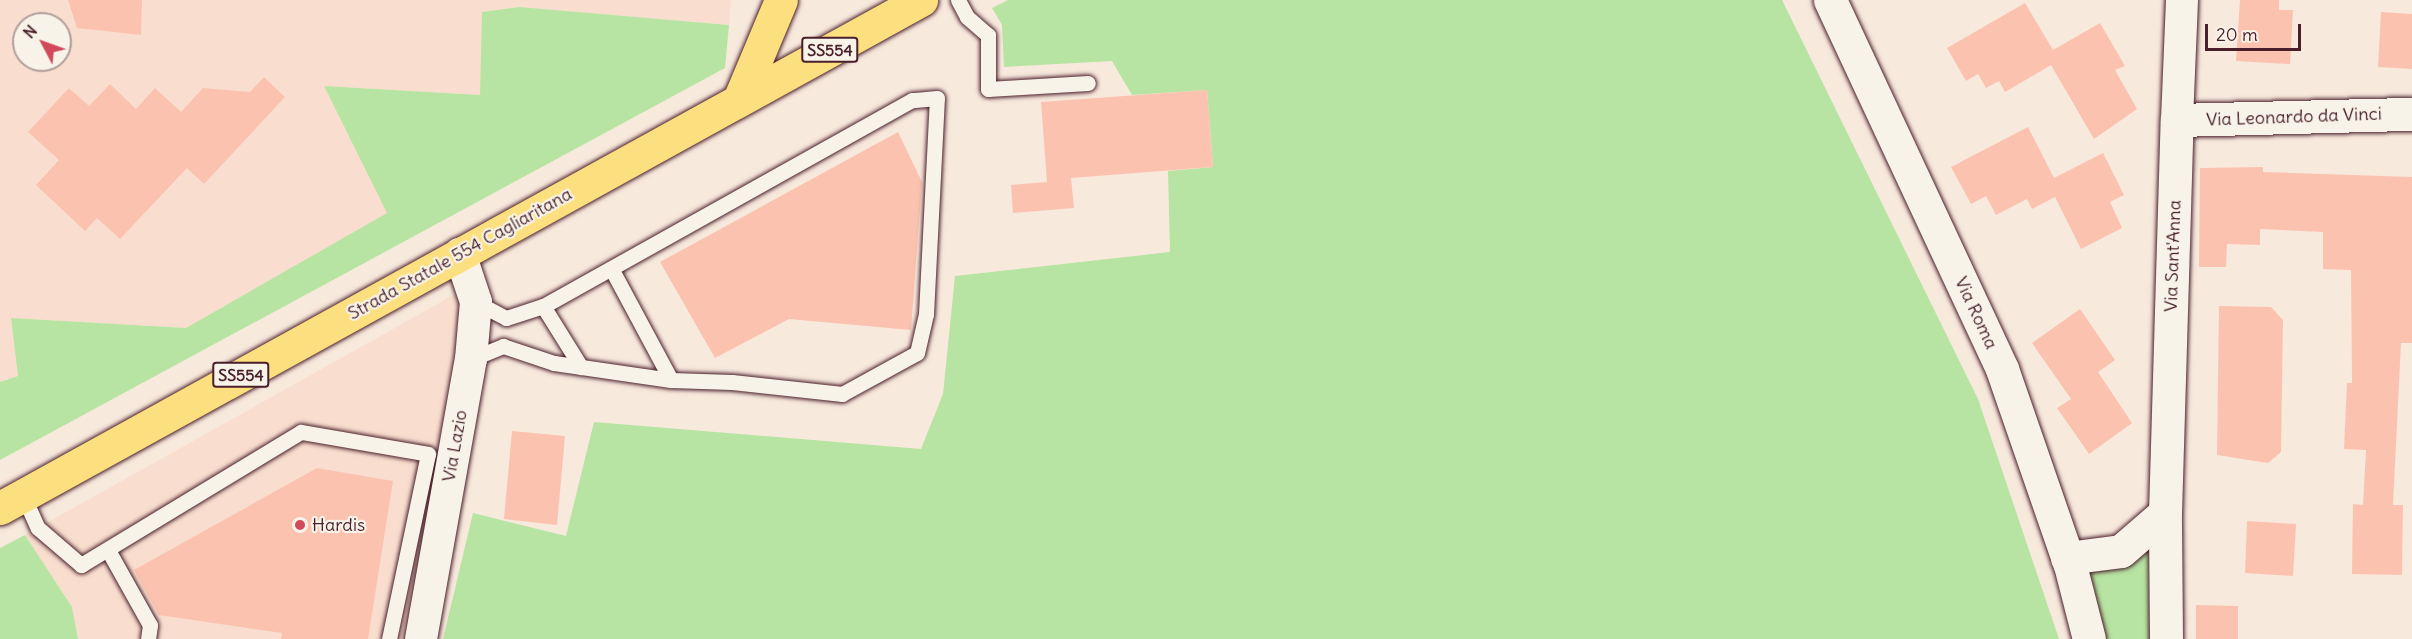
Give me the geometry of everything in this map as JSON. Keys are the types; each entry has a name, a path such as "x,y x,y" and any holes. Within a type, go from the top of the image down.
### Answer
{"main road":[{"path":"739,100 781,0"},
{"name":"Strada Statale 554 Cagliaritana","path":"12,502 921,0"}],"street":[{"name":"Via Roma","path":"1830,0 2002,369 2067,558 2089,639"},
{"name":"Via Sant'Anna","path":"2166,639 2165,513 2182,0"},
{"name":"Via Leonardo da Vinci","path":"2177,120 2412,114"},
{"name":"Via Lazio","path":"421,639 471,359 476,302 459,254"},
{"path":"2067,558 2121,551 2165,513"}],"lane":[{"path":"958,0 967,17 988,35 988,89 1088,83"},
{"path":"471,359 503,346 554,363 671,380 732,382 842,394 917,352 926,314 937,98 912,100 612,270 543,306 506,318 476,302"},
{"path":"612,270 671,380"},
{"path":"543,306 582,367"},
{"path":"12,502 81,565 302,432 428,454 389,639"},
{"path":"108,550 150,625 148,639"}],"shaded area":[{"path":"0,0 731,0 729,25 520,7 483,12 481,95 324,86 388,213 186,328 11,318 18,376 0,382"},
{"path":"475,283 418,639 78,639 72,607 25,535"}],"green space":[{"path":"1008,0 1782,0 1978,399 2059,639 443,639 473,513 566,536 594,422 921,449 943,394 955,276 1170,252 1168,171 1213,167 1207,90 1132,95 1112,61 1004,67 1002,25 992,8"},
{"path":"520,7 729,25 725,68 0,460 0,382 18,376 11,318 186,328 387,213 324,86 480,95 482,12"},
{"path":"25,535 72,607 78,639 0,639 0,548"},
{"path":"2162,550 2157,639 2103,639 2084,562"}],"building":[{"path":"68,0 142,0 141,35 77,28"},
{"path":"2240,0 2279,0 2279,10 2293,10 2290,64 2236,61"},
{"path":"2025,3 2053,50 2100,23 2125,66 2115,70 2137,109 2094,139 2051,65 2005,92 1999,81 1986,88 1978,74 1966,81 1947,48"},
{"path":"2381,12 2412,14 2412,69 2378,67"},
{"path":"264,77 285,97 204,184 187,168 120,239 97,218 85,231 36,185 59,160 28,132 69,88 89,106 110,84 136,109 155,88 181,112 203,88 250,92"},
{"path":"1207,90 1213,167 1071,178 1074,208 1013,213 1011,185 1047,182 1041,102"},
{"path":"2028,127 2054,178 2103,153 2124,195 2110,202 2122,228 2081,249 2055,197 2032,209 2027,199 1996,215 1986,196 1971,204 1951,167"},
{"path":"898,132 922,182 911,330 789,319 715,358 660,262"},
{"path":"2263,167 2263,172 2412,177 2412,343 2401,343 2393,505 2403,505 2402,575 2352,574 2353,504 2363,505 2366,450 2344,449 2347,383 2352,383 2351,270 2323,269 2323,232 2260,229 2260,245 2227,244 2226,267 2199,267 2200,168"},
{"path":"2219,306 2271,307 2283,320 2281,452 2268,463 2217,455"},
{"path":"2080,309 2115,360 2098,372 2132,423 2089,454 2057,408 2071,399 2032,343"},
{"path":"512,431 565,436 557,525 504,519"},
{"name":"Hardis","path":"317,468 393,481 368,639 281,639 282,633 159,615 134,570"},
{"path":"2247,521 2296,524 2293,576 2245,573"},
{"path":"2196,605 2238,606 2238,639 2196,639"}],"place":[{"name":"Hardis","path":"300,525"}]}
